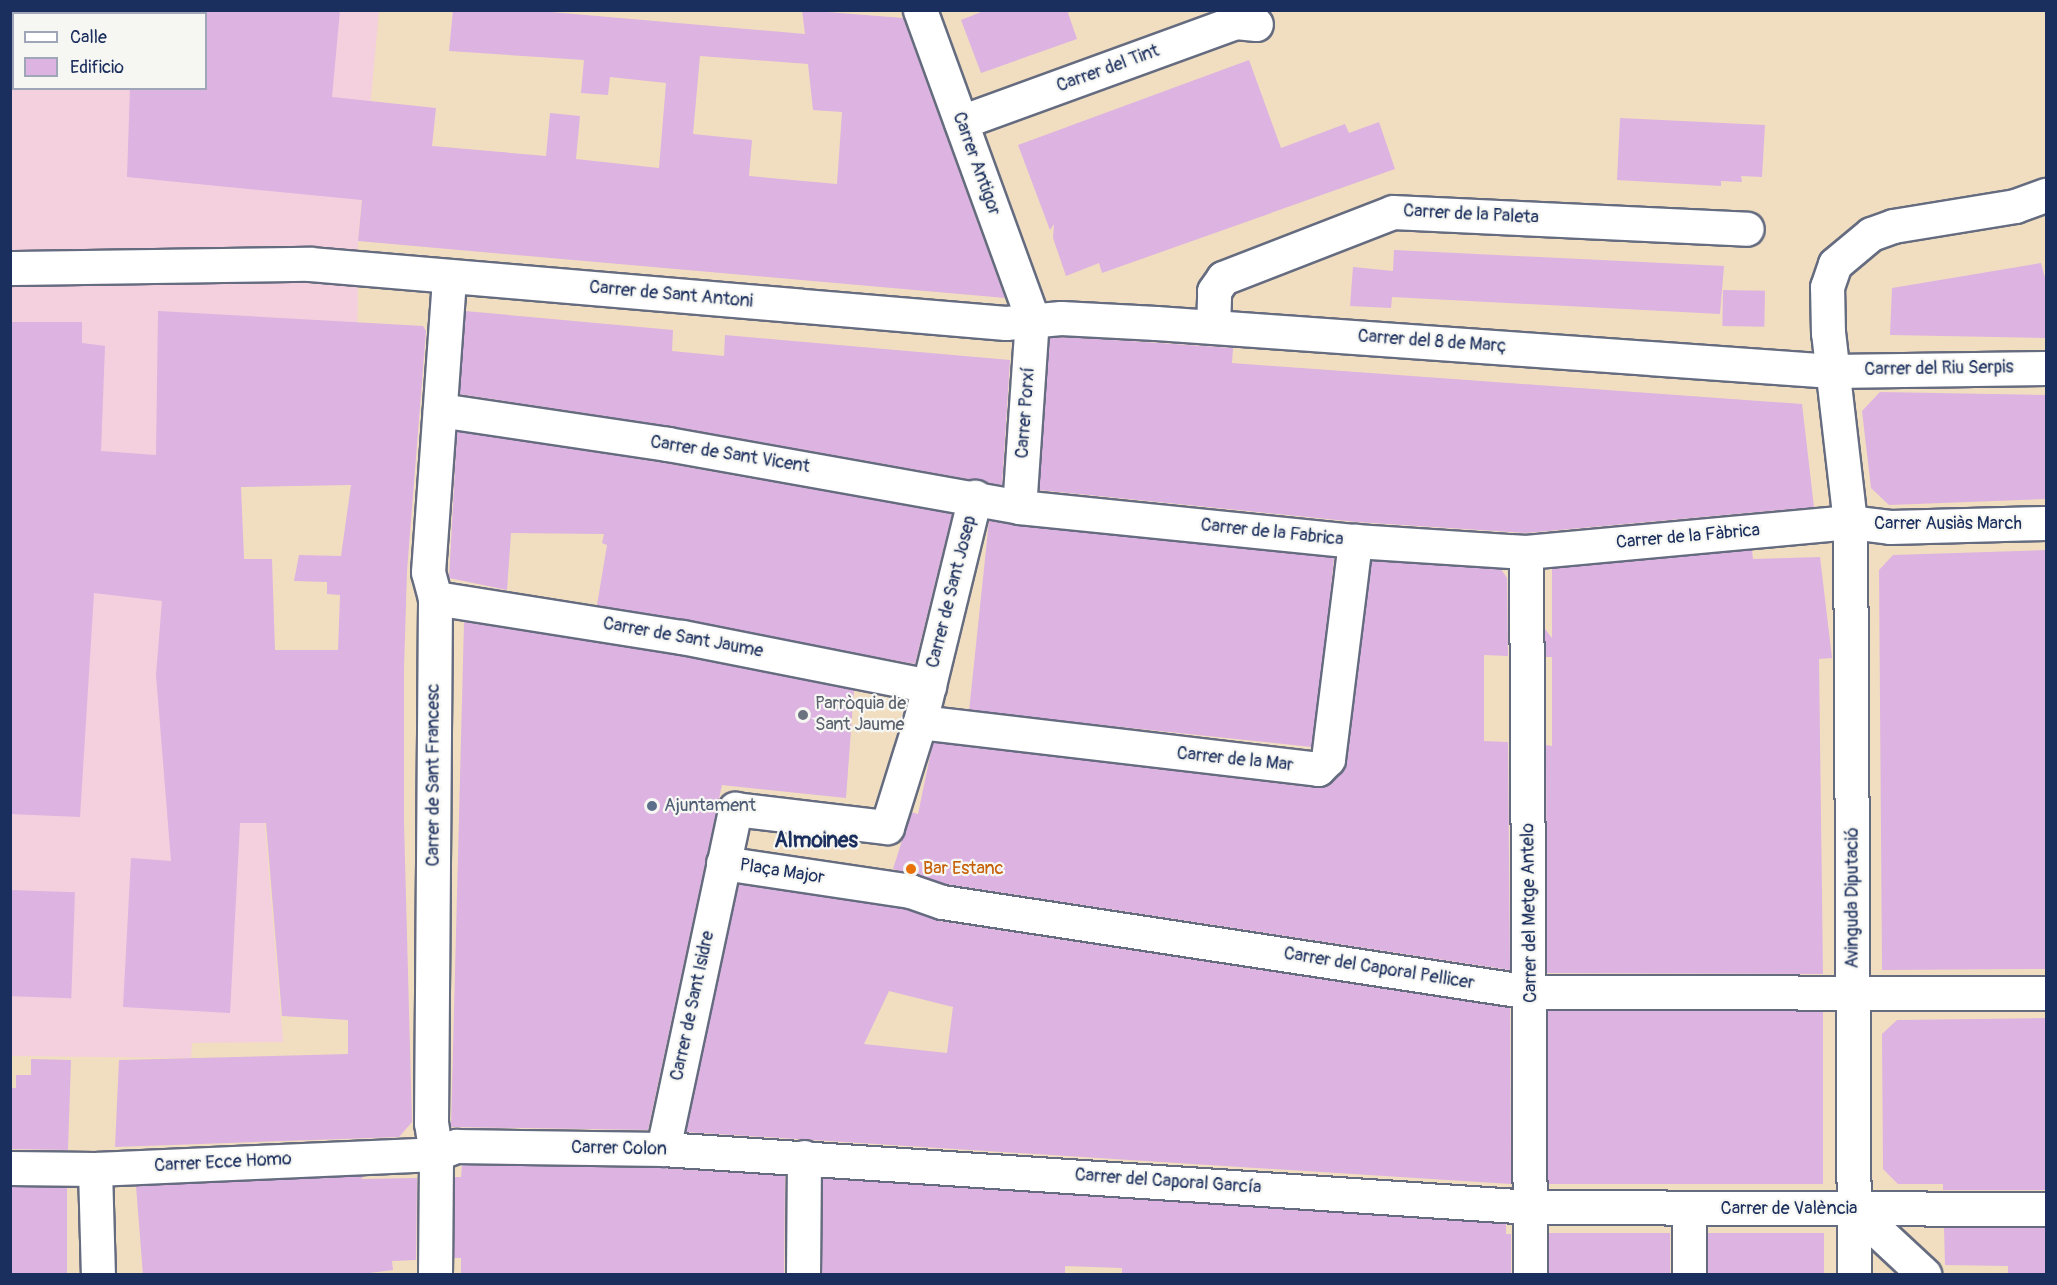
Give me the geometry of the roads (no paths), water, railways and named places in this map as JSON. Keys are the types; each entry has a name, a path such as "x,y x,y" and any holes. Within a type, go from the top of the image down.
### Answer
{"street":[{"name":"Carrer Antigor","path":"920,10 1032,318"},
{"name":"Carrer del Tint","path":"961,122 1236,22 1256,24"},
{"name":"Avinguda Diputació","path":"1854,1275 1850,522 1832,371 1827,287 1835,264 1849,249 1893,226 2031,206 2046,195"},
{"name":"Carrer de la Paleta","path":"1213,327 1214,291 1223,278 1393,212 1747,229"},
{"name":"Carrer de Sant Antoni","path":"10,268 310,264 1006,323 1032,318"},
{"name":"Carrer de Sant Francesc","path":"435,1275 436,1154 431,1122 435,598 428,573 449,277"},
{"name":"Carrer del 8 de Març","path":"1032,318 1213,327 1832,371"},
{"name":"Carrer Porxí","path":"1019,507 1032,318"},
{"name":"Carrer del Riu Serpis","path":"1832,371 2046,368"},
{"name":"Carrer de Sant Vicent","path":"440,410 667,444 1019,507"},
{"name":"Carrer de Sant Josep","path":"929,686 975,498"},
{"name":"Carrer de la Fabrica","path":"1019,507 1355,541 1526,552"},
{"name":"Carrer Ausiàs March","path":"1850,522 1890,527 2046,523"},
{"name":"Carrer de la Fàbrica","path":"1526,552 1850,522"},
{"name":"Carrer de la Mar","path":"920,722 1318,769 1328,759 1355,541"},
{"name":"Carrer del Metge Antelo","path":"1526,552 1532,1207 1530,1275"},
{"name":"Carrer de Sant Jaume","path":"435,598 682,637 929,686"},
{"name":"Plaça Major","path":"909,891 723,863 735,809 887,827 929,686"},
{"name":"Carrer de Sant Isidre","path":"663,1149 723,863"},
{"name":"Carrer del Caporal Pellicer","path":"909,891 942,902 1530,992 2046,993"},
{"name":"Carrer Colon","path":"436,1154 456,1146 663,1149 804,1157"},
{"name":"Carrer Ecce Homo","path":"10,1168 95,1169 436,1154"},
{"name":"Carrer del Caporal García","path":"804,1157 1532,1207"},
{"path":"803,1275 804,1157"},
{"path":"95,1169 98,1275"},
{"name":"Carrer de València","path":"1532,1207 2046,1209"},
{"path":"1689,1209 1689,1275"},
{"path":"1854,1209 1924,1275"}],"place":[{"name":"Parròquia de Sant Jaume","path":"803,715"},
{"name":"Ajuntament","path":"652,806"},
{"name":"Bar Estanc","path":"911,869"}],"district":[{"name":"Almoines","path":"816,841"}]}
